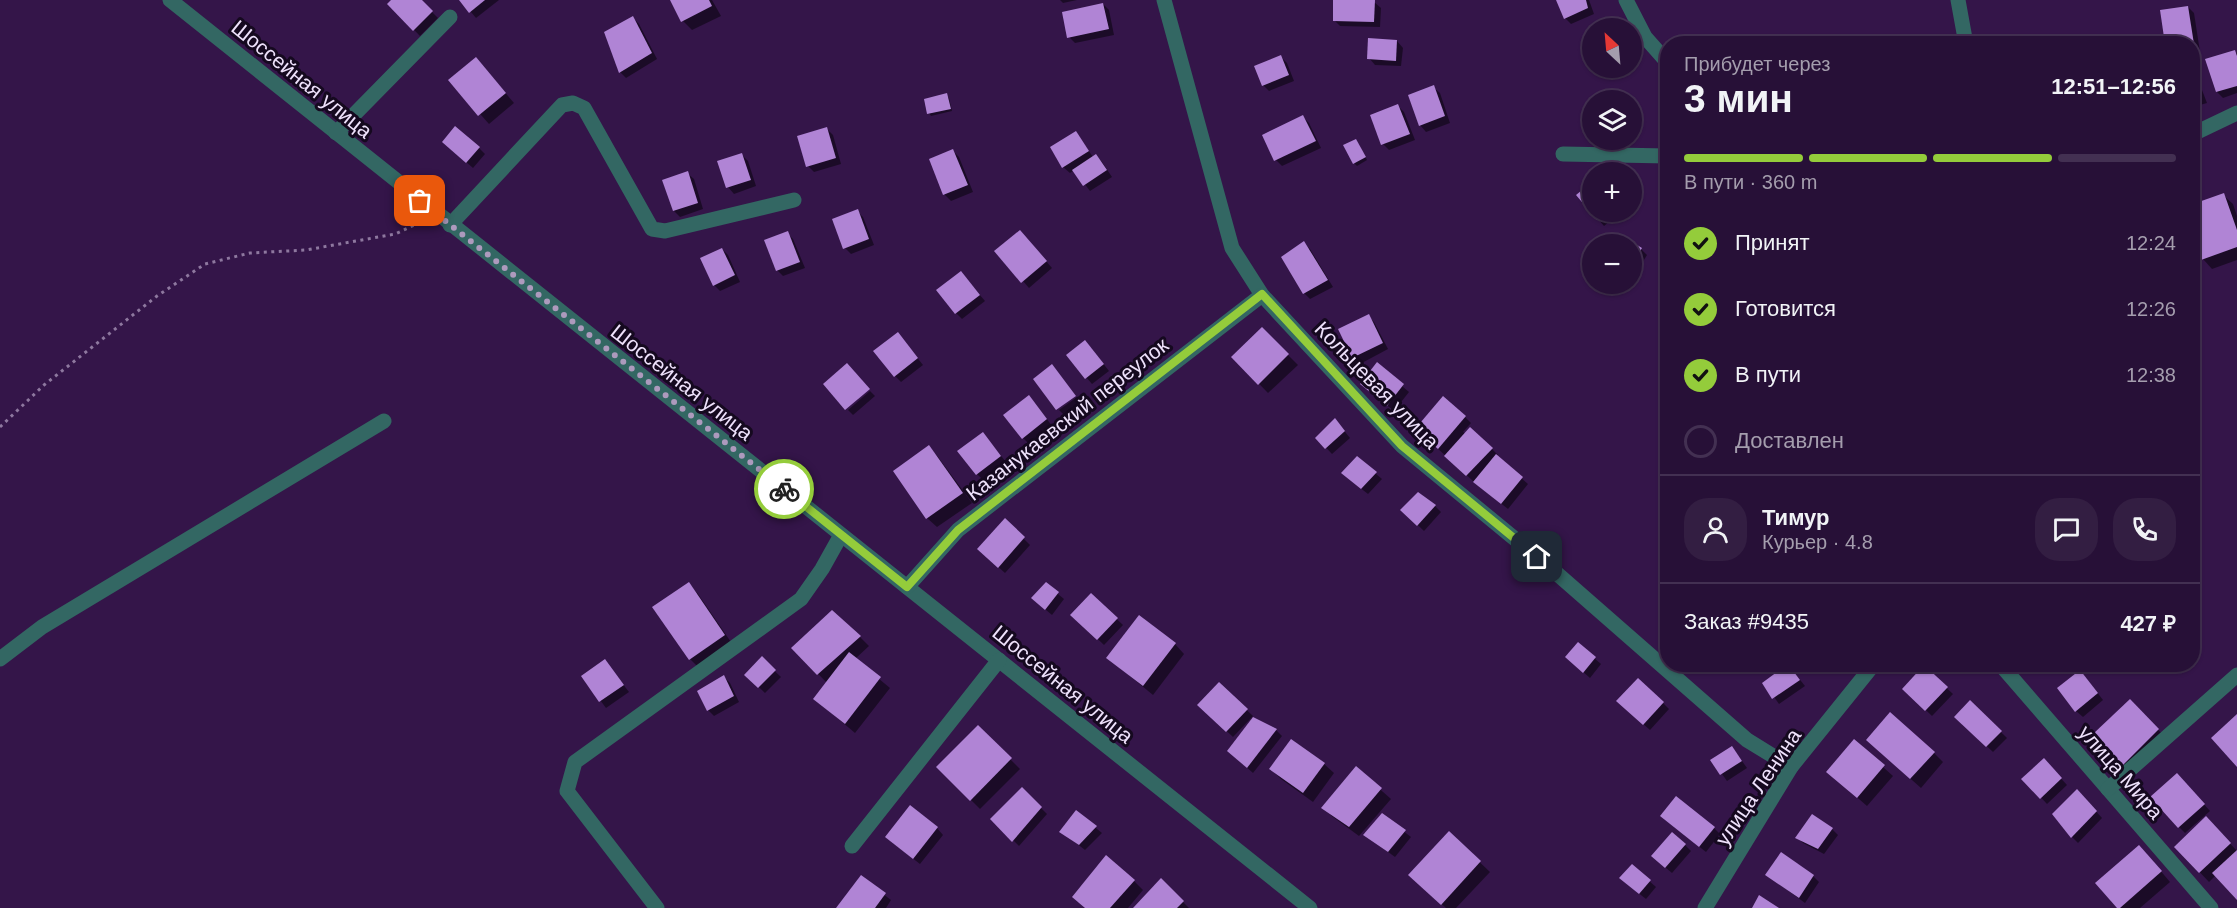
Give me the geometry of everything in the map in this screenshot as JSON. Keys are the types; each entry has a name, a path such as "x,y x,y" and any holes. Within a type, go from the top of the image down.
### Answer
{"street":[{"name":"Шоссейная улица","path":"170,0 1310,908"},
{"name":"Кольцевая улица","path":"1164,0 1232,248 1262,294 1402,446 1554,571 1660,664"},
{"path":"1626,0 1645,37 1660,54"},
{"path":"1958,0 1965,36"},
{"path":"336,133 450,17"},
{"path":"450,225 562,105 573,103 584,108 652,229 664,231 794,200"},
{"path":"2200,131 2237,113"},
{"path":"1563,154 1660,156"},
{"name":"Казанукаевский переулок","path":"907,587 958,530 1262,294"},
{"path":"0,659 42,627 384,421"},
{"path":"657,908 567,791 575,762 801,599 822,569 841,534"},
{"path":"852,846 999,660"},
{"name":"Кольцевая улица","path":"1669,672 1747,740 1791,767"},
{"name":"улица Ленина","path":"1705,908 1791,767 1868,672"},
{"name":"улица Мира","path":"2007,672 2211,908"},
{"path":"2108,789 2237,675"}],"path":[{"path":"0,427 53,378 157,296 205,264 250,253 306,250 395,234 437,214"}],"building":[{"path":"391,0 422,0 433,11 413,31 387,4"},
{"path":"459,0 485,0 469,13"},
{"path":"670,0 709,0 712,6 681,22"},
{"path":"1333,0 1375,0 1374,22 1333,21"},
{"path":"1556,0 1586,0 1588,8 1564,19"},
{"path":"1103,3 1109,29 1067,38 1062,12"},
{"path":"2188,6 2193,36 2164,36 2160,10"},
{"path":"633,16 652,53 619,73 604,32"},
{"path":"1368,38 1397,40 1396,61 1367,59"},
{"path":"2235,50 2237,86 2216,92 2205,59"},
{"path":"1281,55 1289,75 1262,86 1254,66"},
{"path":"476,57 506,93 478,116 448,80"},
{"path":"1434,85 1445,116 1419,126 1408,95"},
{"path":"947,93 951,109 927,114 924,99"},
{"path":"1398,104 1410,134 1381,145 1370,115"},
{"path":"1303,115 1316,141 1274,161 1262,135"},
{"path":"455,126 480,147 466,163 442,142"},
{"path":"827,127 836,158 806,167 797,136"},
{"path":"1076,131 1089,151 1062,168 1050,147"},
{"path":"1356,139 1366,157 1353,164 1343,145"},
{"path":"953,149 968,185 943,195 929,159"},
{"path":"742,153 751,180 726,188 717,161"},
{"path":"1096,154 1107,170 1083,186 1072,170"},
{"path":"688,171 698,203 673,211 662,180"},
{"path":"1582,190 1582,202 1576,195"},
{"path":"2224,193 2237,230 2237,247 2201,260 2200,202"},
{"path":"858,209 869,239 843,249 832,219"},
{"path":"1020,230 1047,261 1021,283 994,251"},
{"path":"788,231 800,262 776,271 764,240"},
{"path":"1304,241 1328,280 1303,294 1281,257"},
{"path":"722,248 735,275 713,286 700,258"},
{"path":"961,271 980,295 955,314 936,290"},
{"path":"1369,314 1383,343 1352,358 1338,329"},
{"path":"1262,327 1289,354 1258,385 1231,357"},
{"path":"898,332 918,358 894,377 873,351"},
{"path":"1085,340 1104,364 1085,379 1066,355"},
{"path":"1377,362 1404,384 1387,406 1360,384"},
{"path":"847,363 870,389 845,410 823,384"},
{"path":"1052,364 1076,396 1056,410 1033,379"},
{"path":"1029,395 1047,419 1022,439 1003,415"},
{"path":"1443,396 1466,416 1438,449 1415,429"},
{"path":"1335,418 1345,431 1325,449 1315,438"},
{"path":"1470,427 1493,448 1466,476 1444,456"},
{"path":"983,432 1001,456 976,475 957,451"},
{"path":"929,445 963,493 926,519 893,471"},
{"path":"1496,454 1523,477 1501,504 1473,482"},
{"path":"1357,456 1377,472 1361,489 1341,473"},
{"path":"1418,492 1436,505 1417,526 1400,510"},
{"path":"1005,518 1025,537 998,568 977,549"},
{"path":"689,582 725,635 689,660 652,607"},
{"path":"1046,582 1059,592 1045,610 1031,598"},
{"path":"1091,593 1118,618 1097,640 1070,615"},
{"path":"832,610 861,636 817,675 791,648"},
{"path":"1139,615 1176,643 1143,686 1106,658"},
{"path":"1578,642 1596,657 1583,673 1565,657"},
{"path":"849,652 881,677 845,724 813,699"},
{"path":"762,656 776,670 758,688 744,675"},
{"path":"605,659 624,685 599,702 581,676"},
{"path":"1777,672 1794,672 1800,680 1772,699 1762,683"},
{"path":"1918,672 1932,672 1948,687 1925,711 1902,689"},
{"path":"2077,672 2082,672 2098,693 2075,712 2057,688"},
{"path":"724,675 734,696 707,711 697,691"},
{"path":"1638,678 1664,702 1643,725 1616,701"},
{"path":"1219,682 1248,709 1226,732 1197,705"},
{"path":"2130,699 2159,729 2123,765 2093,734"},
{"path":"1970,700 2002,731 1986,747 1954,717"},
{"path":"1890,712 1935,752 1910,779 1866,740"},
{"path":"2237,714 2237,767 2211,738"},
{"path":"1253,717 1277,729 1247,768 1227,751"},
{"path":"978,725 1012,758 970,801 936,767"},
{"path":"1291,739 1325,763 1303,793 1269,769"},
{"path":"1854,739 1885,765 1857,798 1826,772"},
{"path":"1732,746 1742,761 1720,775 1710,760"},
{"path":"2044,758 2062,778 2040,799 2021,779"},
{"path":"1356,766 1382,788 1349,827 1321,808"},
{"path":"2177,773 2205,804 2178,828 2150,797"},
{"path":"1022,787 1042,807 1012,842 990,819"},
{"path":"2077,789 2097,811 2071,838 2052,814"},
{"path":"1676,796 1715,827 1699,847 1660,816"},
{"path":"910,805 938,827 913,859 885,837"},
{"path":"1076,810 1097,826 1079,845 1059,832"},
{"path":"1382,813 1406,830 1388,852 1363,835"},
{"path":"1812,814 1833,828 1818,849 1795,838"},
{"path":"2206,816 2231,843 2199,873 2174,847"},
{"path":"1449,831 1481,861 1441,905 1408,875"},
{"path":"1672,832 1686,844 1665,868 1651,856"},
{"path":"2139,845 2162,871 2120,908 2117,908 2095,883"},
{"path":"2237,850 2237,900 2212,873"},
{"path":"1781,852 1814,875 1799,898 1765,875"},
{"path":"1106,855 1135,880 1110,908 1085,908 1072,897"},
{"path":"1632,864 1651,880 1639,894 1619,878"},
{"path":"861,875 886,893 875,908 836,908"},
{"path":"1161,878 1184,901 1177,908 1133,908"},
{"path":"1759,895 1779,908 1752,908"}],"way so far":[{"path":"420,201 784,489"}],"route":[{"path":"784,489 907,587 958,530 1262,294 1402,446 1537,557"}]}
